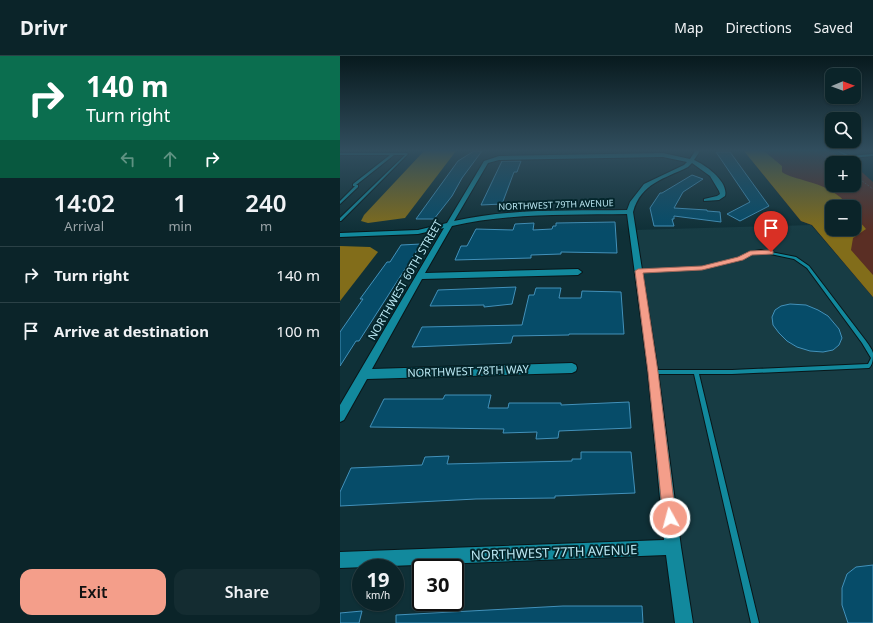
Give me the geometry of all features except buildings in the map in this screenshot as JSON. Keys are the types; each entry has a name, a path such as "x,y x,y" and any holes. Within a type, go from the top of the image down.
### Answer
{"street":[{"name":"NORTHWEST 60TH STREET","path":"340,416 477,177"},
{"path":"662,177 646,185 633,202 630,212 653,372 673,547 684,623"},
{"path":"706,200 719,198 723,195 723,191 715,177"},
{"name":"NORTHWEST 79TH AVENUE","path":"340,235 418,232 478,218 516,214 630,212"},
{"path":"419,276 578,272"},
{"name":"NORTHWEST 78TH WAY","path":"364,374 572,368"},
{"name":"NORTHWEST 77TH AVENUE","path":"340,560 673,547"}],"lane":[{"path":"340,203 357,186 354,186 364,177"},
{"path":"340,220 383,177"},
{"path":"638,271 702,268 740,259 750,253 761,251 795,258 808,267 864,342 873,357"},
{"path":"653,372 781,371 869,366 873,360"},
{"path":"696,372 755,623"}],"path":[{"path":"861,180 873,189"}],"shaded area":[{"path":"399,177 436,177 405,218 368,223 361,221 364,215"},
{"path":"766,177 825,177 825,192 861,192 861,177 868,177 873,182 873,297 812,225 801,221"},
{"path":"766,177 795,177 824,187 825,192 833,192 843,200 825,200 825,236 856,236 853,238 851,250 873,275 873,297 812,225 801,221"},
{"path":"861,223 866,229 861,232"},
{"path":"811,225 873,297 873,623 688,623 633,230"},
{"path":"340,246 370,247 378,252 340,301"}],"route":[{"path":"670,518 653,372 638,271 702,268 740,259 750,253 761,251 771,252"}]}
